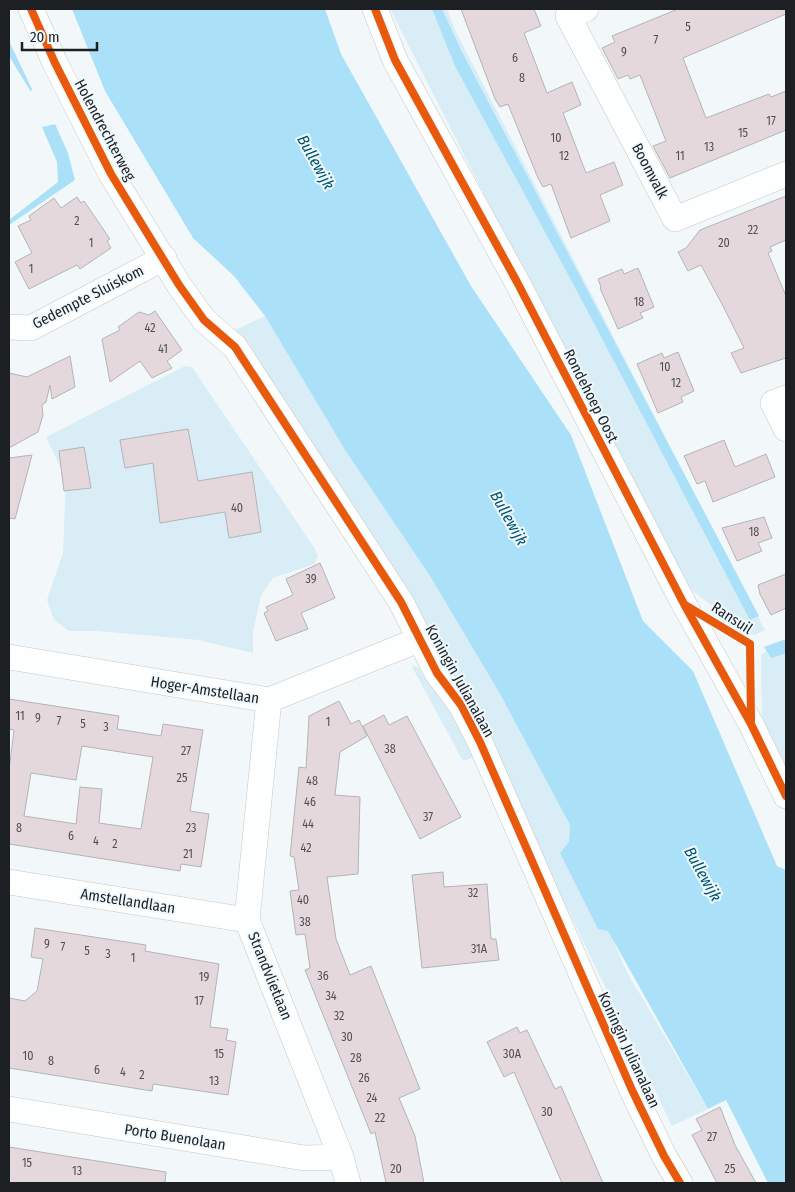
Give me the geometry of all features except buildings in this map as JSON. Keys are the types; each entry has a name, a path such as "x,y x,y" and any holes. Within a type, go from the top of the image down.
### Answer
{"street":[{"name":"Holendrechterweg","path":"31,9 54,64 111,174 164,258"},
{"name":"Rondehoep Oost","path":"375,9 395,60 517,282 684,604 752,724 786,796"},
{"name":"Boomvalk","path":"573,11 675,219 786,174"},
{"name":"Gedempte Sluiskom","path":"9,327 31,328 164,258"},
{"name":"Koningin Julianalaan","path":"164,258 179,285 204,320 235,347 401,602 437,674 461,705 480,742 628,1081 664,1156 680,1183"},
{"path":"786,398 773,403 786,428"},
{"name":"Hoger-Amstellaan","path":"9,657 269,700 421,640"},
{"name":"Strandvlietlaan","path":"269,700 248,920 341,1157 348,1183"},
{"name":"Amstellandlaan","path":"9,882 248,920"},
{"name":"Porto Buenolaan","path":"9,1110 304,1158 341,1157"}],"shaded area":[{"path":"390,9 447,9 455,30 765,630 755,635 749,634 681,582"},
{"path":"265,316 345,450 430,576 500,694 570,825 569,842 628,974 708,1109 672,1126 490,748 252,349 235,330"},
{"path":"185,366 192,367 315,549 318,557 314,564 273,578 261,595 253,632 253,653 198,640 97,631 69,631 54,620 47,600 63,553 66,479 46,437"},
{"path":"786,640 786,786 762,740 761,655 778,643"},
{"path":"411,665 419,668 425,679 452,707 474,757 463,761"}],"water":[{"name":"Bullewijk","path":"72,9 325,9 341,54 471,286 571,435 643,621 693,671 777,866 786,870 786,1183 768,1183 726,1100 708,1109 608,931 598,929 560,853 569,842 570,825 500,694 430,576 345,450 265,316 234,276 193,238 105,91"},
{"path":"432,9 442,9 462,52 759,616 750,620 577,291 455,66"},
{"path":"9,41 32,89 31,92 9,56"},
{"path":"55,124 68,153 75,180 9,225 9,220 58,182 57,162 42,127"},
{"path":"786,639 786,653 771,658 764,647"}],"cycle path":[{"path":"31,9 55,63 111,174 179,285 204,320 235,347 401,602 437,673 461,705 480,742 632,1090 664,1156 680,1183"},
{"path":"375,9 395,60 517,282 684,604 751,724 786,796"},
{"name":"Ransuil","path":"685,605 750,644"},
{"name":"Ransuil","path":"750,644 751,721"}]}
